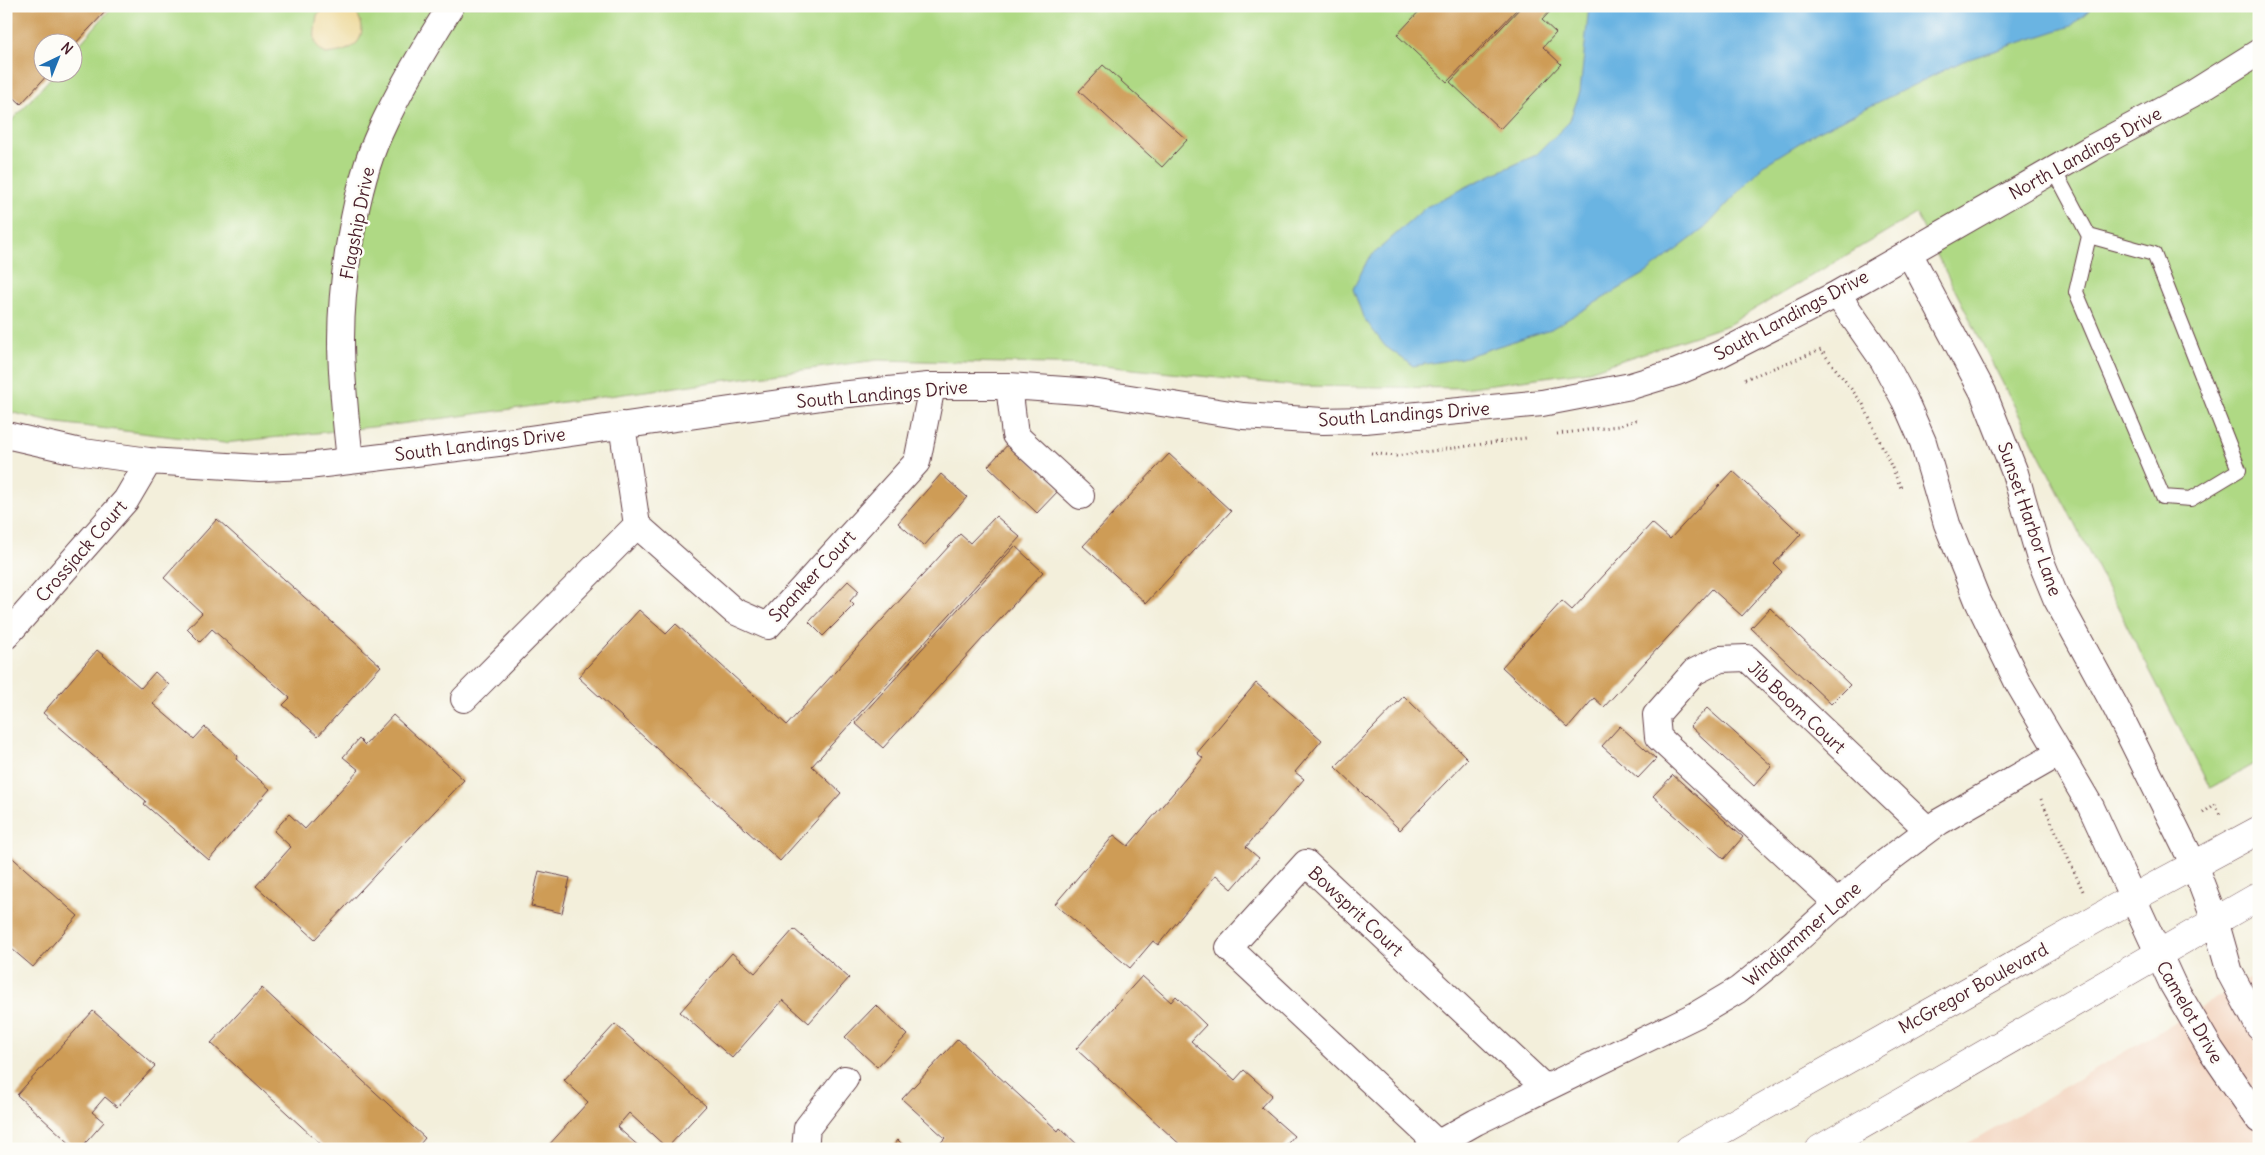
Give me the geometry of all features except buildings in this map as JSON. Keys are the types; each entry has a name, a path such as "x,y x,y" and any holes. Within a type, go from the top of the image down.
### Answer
{"main road":[{"name":"McGregor Boulevard","path":"1689,1149 2131,899 2259,830"},
{"path":"1820,1149 2259,896"}],"street":[{"name":"Flagship Drive","path":"350,461 341,340 343,298 356,213 366,171 380,133 416,61 451,6"},
{"name":"North Landings Drive","path":"1909,252 2192,94 2259,52"},
{"name":"South Landings Drive","path":"6,435 76,452 149,461 259,468 308,466 350,461 829,396 932,386 1009,386 1092,392 1243,416 1323,421 1365,420 1542,403 1631,386 1677,372 1720,354 1837,294 1909,252"},
{"name":"Sunset Harbor Lane","path":"1909,252 1982,392 2001,435 2040,559 2056,598 2116,708 2194,865"},
{"path":"1837,294 1883,360 1906,401 1923,442 1948,524 1978,601 2018,682 2058,754 2091,807 2131,899"},
{"name":"Spanker Court","path":"638,525 734,611 768,626 917,462 932,386"},
{"path":"1009,386 1015,435 1081,496"},
{"path":"464,699 638,525 622,425"},
{"name":"Crossjack Court","path":"6,636 126,500 149,461"},
{"name":"Jib Boom Court","path":"1838,904 1658,737 1656,715 1694,672 1720,659 1747,658 1928,830"},
{"name":"Windjammer Lane","path":"1432,1146 1476,1122 1696,1015 1738,990 1775,960 1871,873 1928,830 2058,754"},
{"name":"Bowsprit Court","path":"1432,1146 1229,948 1306,863 1546,1088"},
{"path":"2194,865 2215,920 2230,973 2259,1027"},
{"name":"Camelot Drive","path":"2131,899 2172,985 2211,1050 2259,1120"},
{"path":"805,1149 806,1128 845,1080"}],"lane":[{"path":"2054,170 2089,236 2076,292 2163,497 2191,499 2239,470 2154,254 2089,236"}],"path":[{"path":"1738,381 1821,350 1864,404 1904,494"},
{"path":"1550,435 1618,426 1646,416"},
{"path":"1366,452 1396,456 1531,438"},
{"path":"2029,772 2080,885 2092,921"}],"shaded area":[{"path":"2259,973 2259,1149 1958,1149"}],"green space":[{"path":"113,6 2259,6 2259,761 2210,788 1916,214 1728,325 1589,371 1463,388 1296,386 1094,365 877,360 400,424 224,443 50,422 6,411 6,127 47,82 82,82 82,42"}],"sand":[{"path":"327,6 348,6 358,15 362,27 360,39 356,44 338,52 326,54 316,42 315,32 317,15"}],"water":[{"path":"1589,6 2094,6 2071,26 1963,61 1817,132 1764,165 1705,228 1646,273 1551,329 1462,358 1413,366 1385,346 1363,317 1353,289 1368,259 1426,207 1536,155 1569,122 1580,92"}]}
